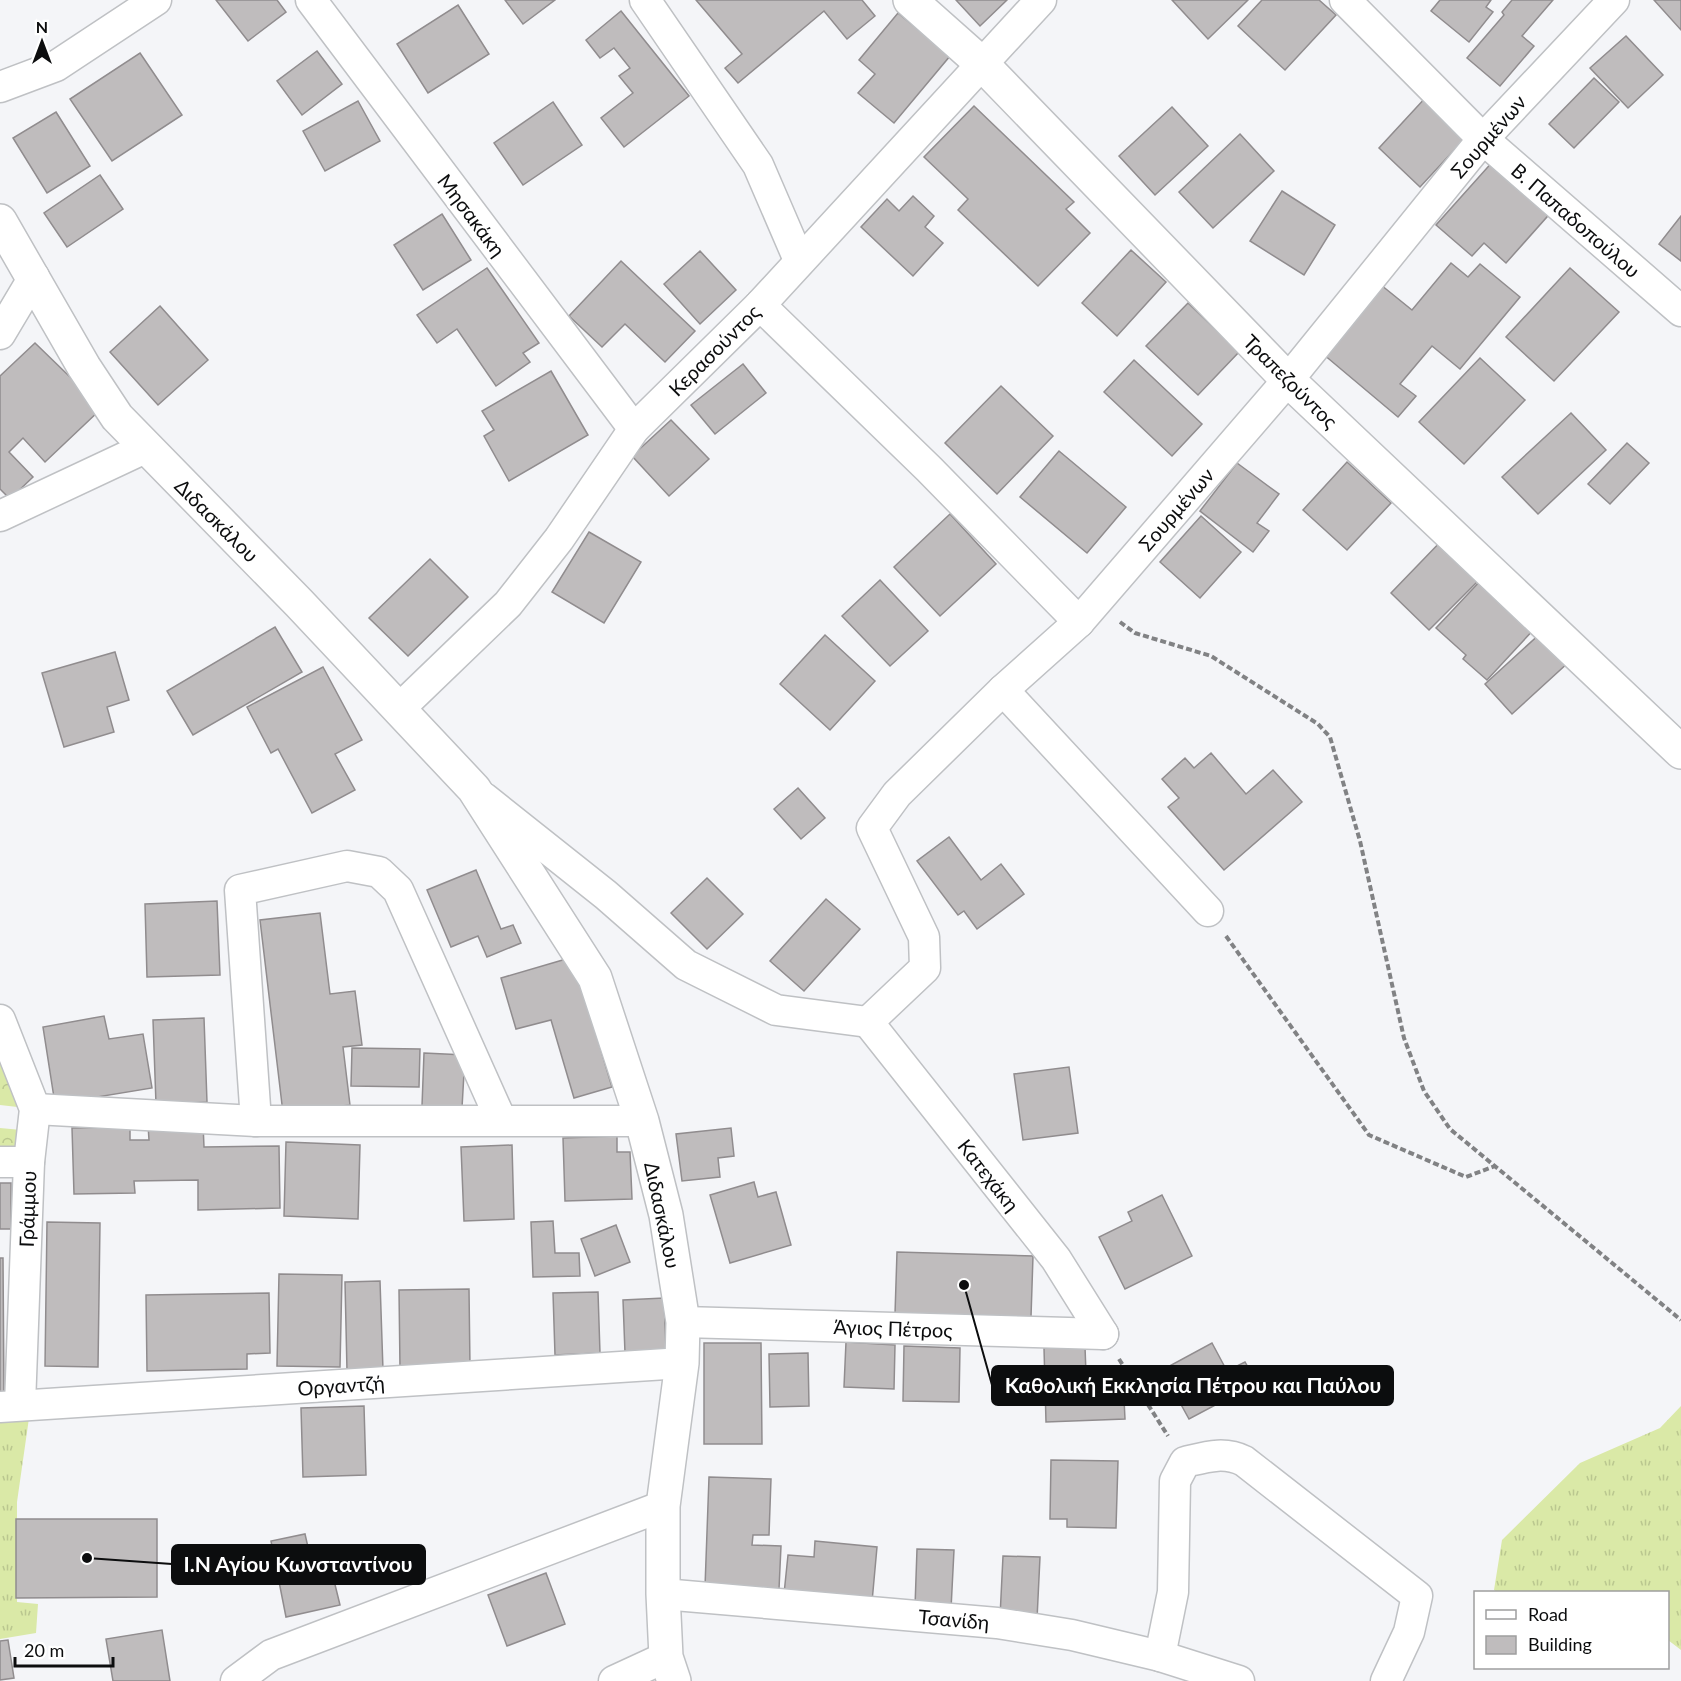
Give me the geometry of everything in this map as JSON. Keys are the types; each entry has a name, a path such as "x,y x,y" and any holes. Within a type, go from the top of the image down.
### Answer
{"street":[{"path":"0,87 56,66 156,0"},
{"name":"Μησακάκη","path":"311,0 634,429"},
{"path":"645,0 758,165 799,260"},
{"name":"Τραπεζούντος","path":"910,0 981,63 1288,380 1681,752"},
{"name":"Κερασούντος","path":"399,709 508,604 559,539 634,429 760,305 799,260 1041,0"},
{"name":"B. Παπαδοπούλου","path":"1346,0 1483,139 1681,311"},
{"name":"Σουρμένων","path":"868,1022 925,968 924,937 872,828 897,794 1003,690 1087,613 1288,380 1483,139 1614,0"},
{"name":"Διδασκάλου","path":"0,221 84,367 117,417 298,603 474,789 606,895 686,964 776,1010 868,1022"},
{"path":"0,334 34,277"},
{"path":"760,305 929,469 1087,613"},
{"path":"0,516 145,448"},
{"path":"1003,690 1208,911"},
{"name":"Διδασκάλου","path":"474,789 595,978 642,1121 666,1215 683,1322 682,1363 663,1506 663,1594 670,1669"},
{"path":"256,1121 240,890 347,866 379,872 398,890 501,1120"},
{"name":"Γράμμου","path":"0,1020 35,1109 14,1162 10,1406"},
{"name":"Κατεχάκη","path":"868,1022 1056,1259 1103,1334"},
{"path":"35,1109 256,1121 642,1121"},
{"name":"Άγιος Πέτρος","path":"683,1322 1103,1334"},
{"name":"Οργαντζή","path":"10,1406 682,1363"},
{"path":"1160,1656 1173,1592 1175,1481 1185,1462 1232,1455 1244,1461 1417,1596 1409,1632 1386,1681"},
{"path":"236,1681 271,1655 663,1506"},
{"name":"Τσανίδη","path":"663,1594 997,1623 1072,1635 1160,1656 1239,1681"},
{"path":"614,1681 670,1669"}],"path":[{"path":"1087,613 1135,633 1211,656 1318,724 1330,736 1360,841 1404,1038 1424,1091 1450,1129 1681,1320"},
{"path":"1208,911 1369,1135 1466,1178 1495,1166"},
{"path":"1103,1334 1185,1462"}],"green space":[{"path":"0,1052 35,1109 0,1105"},
{"path":"0,1128 32,1131 29,1162 0,1162"},
{"path":"1681,1406 1681,1650 1669,1641 1669,1591 1494,1590 1502,1540 1580,1463 1660,1428"},
{"path":"29,1418 17,1502 17,1602 38,1604 36,1633 0,1639 0,1420"}],"building":[{"path":"216,0 277,0 286,12 248,41"},
{"path":"505,0 555,0 523,24"},
{"path":"696,0 862,0 875,16 847,39 824,11 738,83 725,68 742,54"},
{"path":"956,0 1007,0 980,26"},
{"path":"1172,0 1248,0 1208,39"},
{"path":"1262,0 1319,0 1336,15 1285,70 1238,26"},
{"path":"1440,0 1491,0 1486,7 1493,12 1469,42 1431,11"},
{"path":"1512,0 1553,0 1522,36 1534,46 1500,86 1467,58 1504,15 1502,12"},
{"path":"1654,0 1681,0 1681,30"},
{"path":"458,5 489,54 428,93 397,44"},
{"path":"621,11 689,96 624,147 601,118 633,93 619,76 630,68 614,48 600,58 586,40"},
{"path":"898,13 950,56 894,123 858,93 875,74 859,60"},
{"path":"1626,36 1663,75 1628,108 1590,68"},
{"path":"317,51 342,84 302,115 277,81"},
{"path":"140,53 182,115 112,161 70,99"},
{"path":"1594,78 1619,102 1574,148 1549,124"},
{"path":"1427,96 1469,134 1420,187 1379,148"},
{"path":"358,101 380,141 325,171 303,131"},
{"path":"553,102 582,145 523,185 494,143"},
{"path":"974,106 1074,202 1066,209 1090,233 1038,286 958,210 968,199 924,157"},
{"path":"1172,107 1208,146 1155,195 1119,156"},
{"path":"56,112 90,166 47,193 13,138"},
{"path":"1240,134 1274,171 1213,228 1179,192"},
{"path":"1495,159 1554,209 1506,263 1484,243 1472,256 1436,225"},
{"path":"100,175 123,209 67,247 44,213"},
{"path":"1282,191 1335,225 1304,275 1250,241"},
{"path":"913,196 934,216 925,227 943,243 913,276 861,227 887,199 899,211"},
{"path":"442,214 471,260 423,290 394,245"},
{"path":"1681,216 1681,261 1659,244"},
{"path":"1131,250 1166,282 1117,336 1082,303"},
{"path":"700,251 736,290 700,324 664,284"},
{"path":"621,261 695,331 665,362 625,324 602,347 569,316"},
{"path":"1451,263 1468,277 1480,264 1520,297 1460,369 1432,346 1400,384 1416,396 1398,417 1323,354 1381,285 1412,310"},
{"path":"487,268 539,343 523,353 530,362 496,386 457,329 437,343 417,315"},
{"path":"1570,268 1619,312 1554,381 1506,337"},
{"path":"1188,303 1239,352 1198,395 1146,346"},
{"path":"160,306 208,360 158,405 110,352"},
{"path":"35,343 102,408 45,462 23,438 9,452 33,477 10,499 0,489 0,376"},
{"path":"1480,358 1525,400 1464,464 1419,422"},
{"path":"1134,360 1202,424 1172,456 1104,392"},
{"path":"743,364 766,393 715,434 691,405"},
{"path":"551,371 588,435 509,481 484,436 494,430 482,411"},
{"path":"1001,386 1053,436 997,494 945,443"},
{"path":"1571,413 1606,450 1538,514 1502,477"},
{"path":"671,420 709,459 669,496 632,456"},
{"path":"1627,443 1649,463 1610,504 1588,484"},
{"path":"1059,451 1126,507 1087,553 1020,497"},
{"path":"1347,462 1391,503 1347,550 1303,510"},
{"path":"1237,463 1279,494 1257,523 1269,531 1253,552 1200,511"},
{"path":"950,514 996,564 940,616 894,567"},
{"path":"1201,516 1241,552 1200,598 1160,562"},
{"path":"589,532 641,562 604,623 552,592"},
{"path":"1446,536 1485,574 1429,630 1391,593"},
{"path":"430,559 468,597 408,656 369,618"},
{"path":"1483,578 1536,627 1487,680 1463,659 1466,655 1436,628"},
{"path":"880,580 928,631 890,666 842,616"},
{"path":"275,627 302,672 193,735 167,691"},
{"path":"1543,631 1570,661 1512,714 1485,684"},
{"path":"825,635 875,681 830,730 780,684"},
{"path":"115,652 129,700 107,707 114,732 64,747 42,673"},
{"path":"323,667 362,740 335,754 355,790 312,813 278,749 271,753 247,707"},
{"path":"1211,753 1246,794 1273,770 1302,802 1224,870 1168,807 1179,798 1162,779 1185,758 1194,768"},
{"path":"798,788 825,818 801,839 774,809"},
{"path":"949,837 981,880 1001,864 1024,894 977,929 964,911 958,915 917,861"},
{"path":"476,870 501,929 513,925 521,943 487,957 478,936 451,947 427,890"},
{"path":"707,878 743,914 707,949 671,913"},
{"path":"826,899 860,929 804,991 770,961"},
{"path":"217,901 220,975 147,977 145,904"},
{"path":"320,913 330,994 355,991 362,1045 343,1047 350,1105 283,1113 260,920"},
{"path":"573,957 612,1087 574,1098 551,1020 516,1029 501,978"},
{"path":"104,1016 109,1039 143,1034 152,1088 55,1104 43,1027"},
{"path":"204,1018 207,1102 156,1104 153,1020"},
{"path":"352,1048 420,1049 419,1087 351,1086"},
{"path":"424,1053 465,1055 462,1108 422,1106"},
{"path":"1069,1067 1078,1133 1023,1140 1014,1074"},
{"path":"203,1124 204,1147 279,1146 280,1208 198,1210 198,1180 134,1181 135,1193 74,1194 72,1128 130,1127 130,1140 149,1140 148,1125"},
{"path":"731,1128 734,1156 718,1158 720,1177 682,1181 676,1134"},
{"path":"617,1136 617,1152 630,1152 632,1199 565,1201 563,1138"},
{"path":"286,1142 360,1145 358,1219 284,1216"},
{"path":"512,1145 514,1219 464,1221 461,1147"},
{"path":"754,1182 758,1197 776,1192 791,1245 730,1263 710,1195"},
{"path":"0,1183 11,1183 11,1229 0,1229"},
{"path":"1162,1195 1192,1256 1125,1289 1099,1237 1132,1221 1128,1212"},
{"path":"553,1221 555,1253 579,1253 580,1276 533,1277 531,1222"},
{"path":"47,1222 100,1223 98,1367 45,1366"},
{"path":"616,1225 630,1262 595,1276 581,1239"},
{"path":"897,1252 1033,1256 1031,1317 895,1314"},
{"path":"0,1258 3,1258 4,1398 0,1398"},
{"path":"279,1274 342,1275 340,1367 277,1366"},
{"path":"380,1281 383,1370 347,1371 345,1282"},
{"path":"469,1289 470,1367 400,1368 399,1290"},
{"path":"598,1292 600,1353 555,1355 553,1293"},
{"path":"269,1293 270,1353 247,1354 247,1369 147,1371 146,1295"},
{"path":"664,1298 666,1351 625,1353 623,1300"},
{"path":"846,1342 895,1345 894,1389 844,1387"},
{"path":"704,1343 761,1343 762,1444 704,1444"},
{"path":"1212,1343 1227,1371 1245,1362 1257,1383 1189,1419 1162,1370"},
{"path":"904,1346 960,1348 959,1402 903,1401"},
{"path":"1085,1347 1087,1400 1124,1399 1125,1419 1046,1422 1044,1348"},
{"path":"808,1353 809,1406 770,1407 769,1354"},
{"path":"364,1406 366,1475 303,1477 301,1408"},
{"path":"1051,1460 1118,1461 1116,1528 1067,1527 1067,1519 1050,1519"},
{"path":"709,1477 771,1479 769,1535 753,1535 752,1545 781,1546 779,1589 705,1587"},
{"path":"16,1519 157,1519 157,1597 16,1598"},
{"path":"305,1534 310,1556 327,1552 340,1605 286,1617 271,1541"},
{"path":"815,1541 877,1547 872,1602 784,1594 788,1555 814,1557"},
{"path":"917,1549 954,1550 951,1609 915,1607"},
{"path":"1003,1556 1040,1557 1037,1619 1000,1617"},
{"path":"546,1573 565,1624 507,1646 488,1595"},
{"path":"162,1630 170,1681 113,1681 106,1639"},
{"path":"8,1640 14,1678 0,1680 0,1641"}],"place":[{"name":"Καθολική Εκκλησία Πέτρου και Παύλου","path":"964,1285"},
{"name":"Ι.Ν Αγίου Κωνσταντίνου","path":"87,1558"}]}
